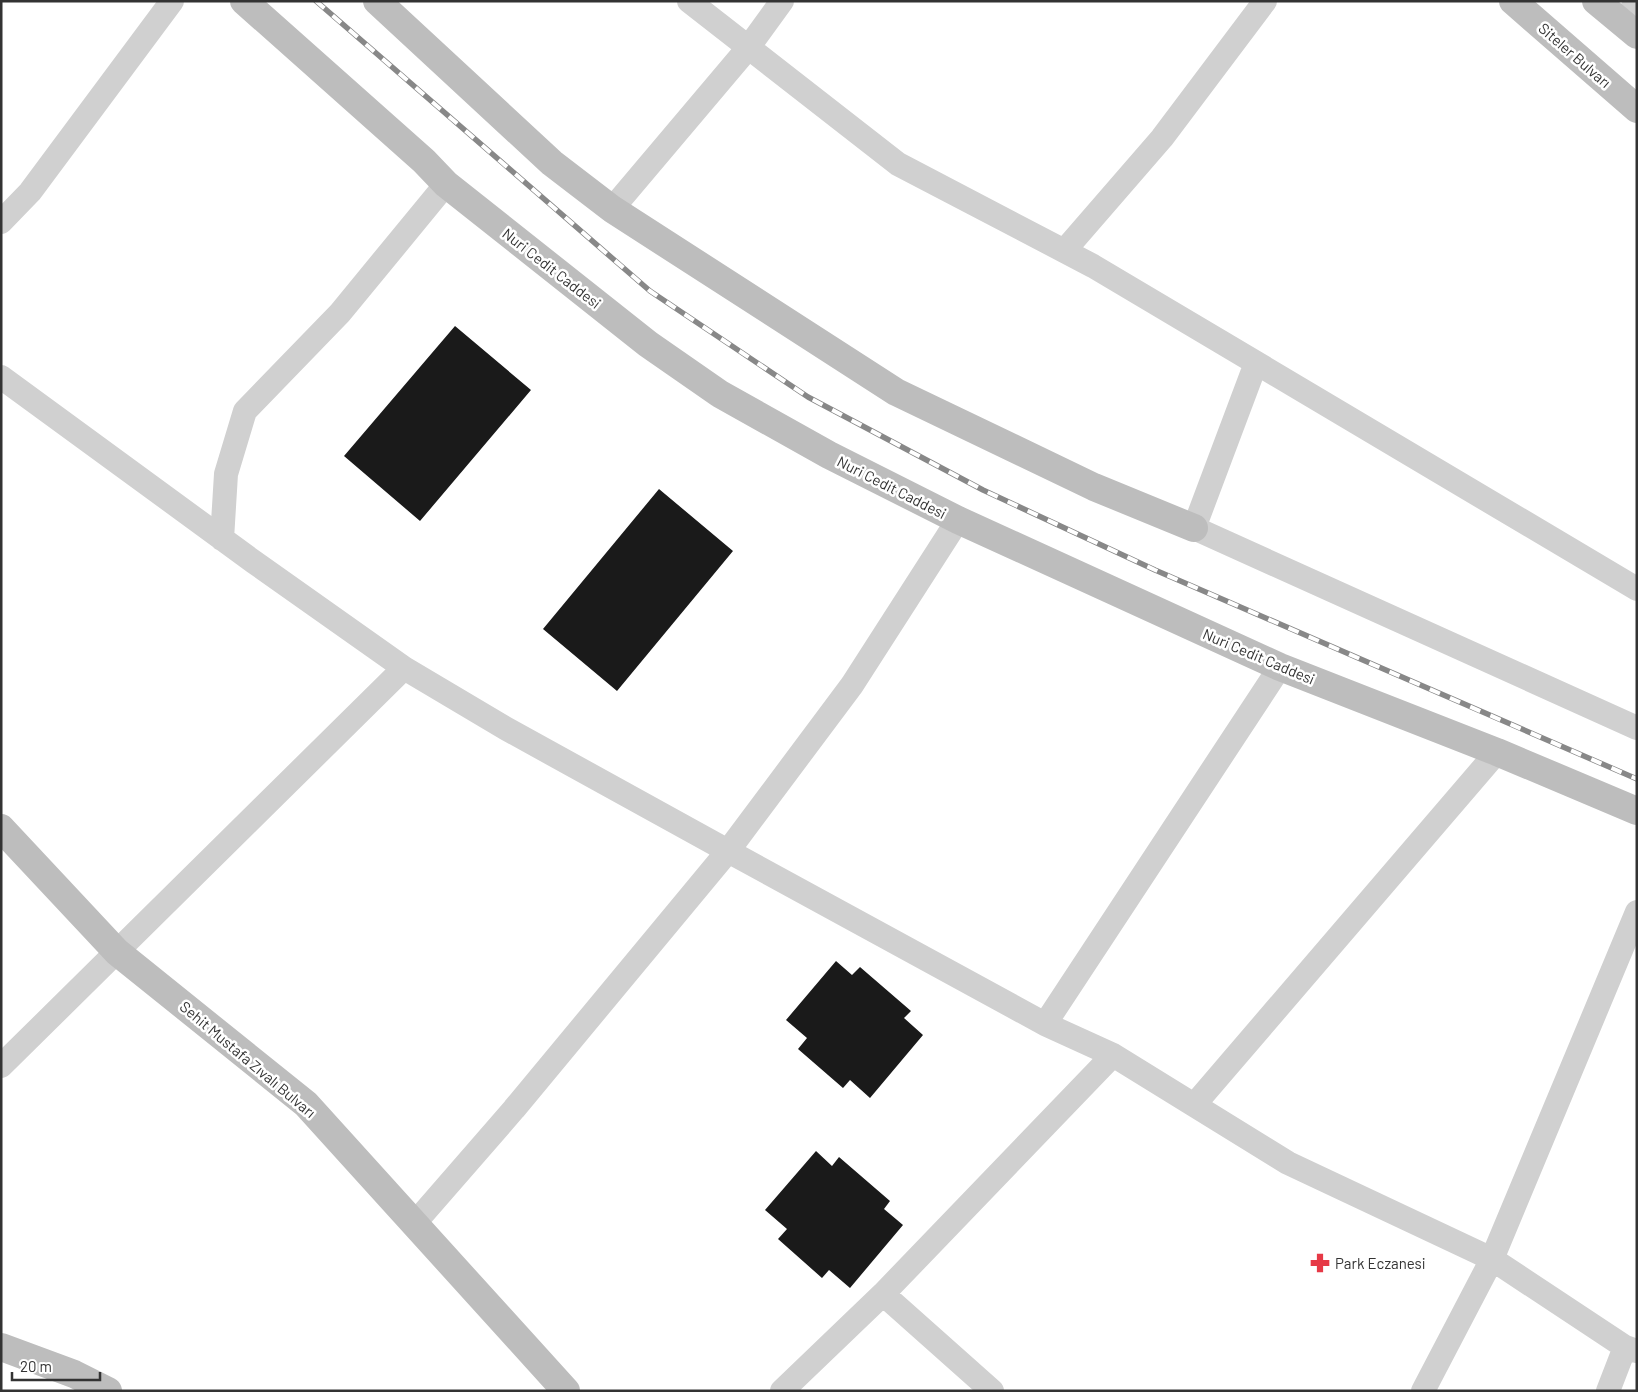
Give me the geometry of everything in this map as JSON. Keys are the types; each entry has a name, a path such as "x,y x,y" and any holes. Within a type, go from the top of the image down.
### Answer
{"street":[{"path":"1,222 30,192 172,1"},
{"name":"Nuri Cedit Caddesi","path":"244,1 424,161 446,184 648,344 720,394 829,455 958,520 1280,667 1497,752 1637,811"},
{"path":"377,1 552,162 612,209 896,392 1094,487 1194,528 1637,728"},
{"path":"689,1 898,164 1064,251 1637,589"},
{"path":"612,209 748,48 782,1"},
{"path":"1064,251 1162,138 1266,1"},
{"name":"Siteler Bulvarı","path":"1514,1 1637,109"},
{"path":"1596,1 1632,20"},
{"path":"222,539 226,474 245,411 340,313 446,184"},
{"path":"1194,528 1256,363"},
{"path":"1,377 222,539 404,668 505,728 1045,1024 1113,1055 1288,1163 1492,1259 1631,1349 1608,1391"},
{"path":"414,1224 520,1101 728,851 852,685 958,520"},
{"path":"1045,1024 1280,667"},
{"path":"1,1066 404,668"},
{"path":"1195,1104 1497,752"},
{"name":"Sehit Mustafa Zıvalı Bulvarı","path":"1,828 117,952 306,1104 566,1391"},
{"path":"1423,1391 1492,1259 1637,912"},
{"path":"782,1391 883,1294 1113,1055"},
{"path":"883,1294 992,1391"},
{"path":"1,1347 74,1374 108,1391"}],"building":[{"path":"455,326 531,390 420,521 344,456"},
{"path":"659,489 733,551 617,691 543,629"},
{"path":"836,961 852,975 860,967 911,1011 904,1018 923,1035 870,1098 850,1080 843,1088 798,1049 807,1038 786,1020"},
{"path":"816,1151 832,1166 839,1157 890,1201 884,1209 903,1225 850,1288 829,1270 822,1278 778,1239 787,1229 765,1210"}],"railway":[{"path":"316,1 650,291 808,397 983,490 1155,570 1637,779"}],"place":[{"name":"Park Eczanesi","path":"1320,1263"}]}
